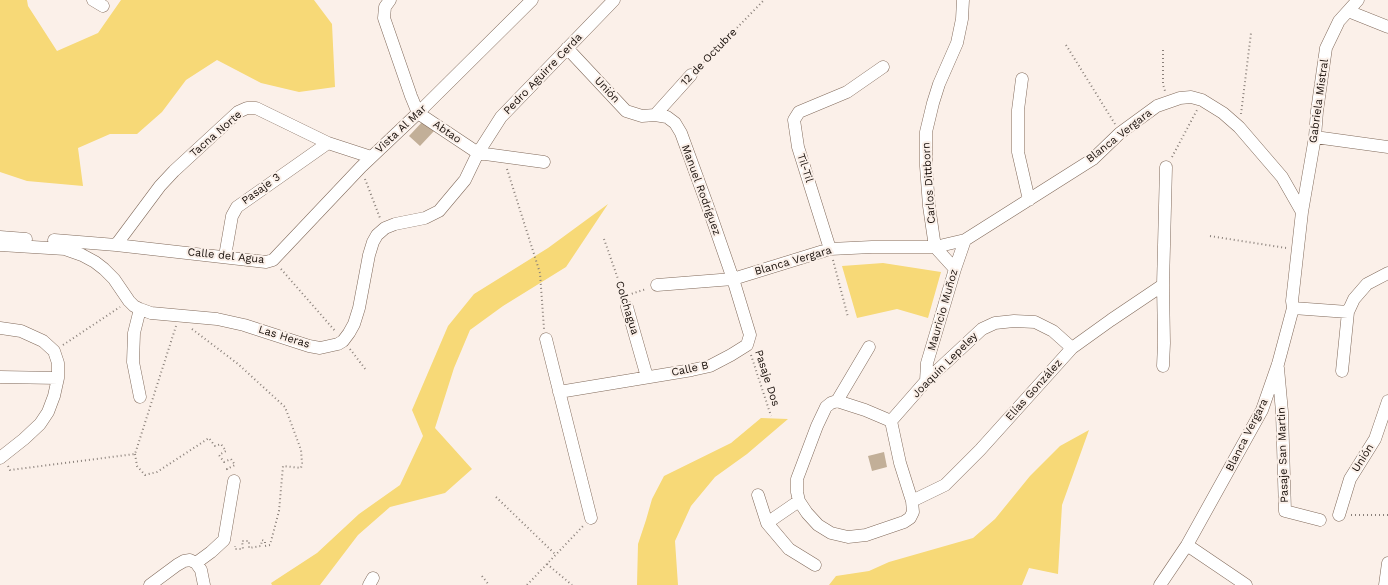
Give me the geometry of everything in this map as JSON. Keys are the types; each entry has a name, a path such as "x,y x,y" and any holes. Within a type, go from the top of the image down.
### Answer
{"street":[{"path":"390,0 385,6 384,18 418,113"},
{"name":"Vista Al Mar","path":"273,260 361,167 532,0"},
{"name":"Carlos Dittborn","path":"935,247 929,206 926,166 926,132 939,84 957,43 962,19 963,0"},
{"name":"Gabriela Mistral","path":"1302,212 1315,136 1326,48 1339,21 1358,0"},
{"name":"Pedro Aguirre Cerda","path":"478,154 501,117 611,1"},
{"path":"1348,11 1388,27"},
{"name":"Unión","path":"567,48 626,111 642,116 655,116"},
{"name":"Til-Til","path":"830,249 798,147 794,120 799,112 847,92 883,67"},
{"name":"12 de Octubre","path":"655,116 691,75"},
{"path":"1022,78 1018,110 1018,152 1028,200"},
{"name":"Blanca Vergara","path":"657,285 733,279 830,249 935,247 965,240 1093,158 1120,133 1152,110 1167,102 1180,98 1191,97 1202,100 1222,113 1239,127 1282,177 1302,212 1292,301 1293,308 1278,364 1262,410 1187,545 1160,585"},
{"name":"Tacna Norte","path":"116,245 160,186 174,171 238,112 247,108 256,108 328,143 371,157"},
{"name":"Abtao","path":"418,113 478,154 544,162"},
{"name":"Manuel Rodríguez","path":"655,116 667,117 675,123 681,133 733,279"},
{"path":"1315,136 1388,147"},
{"name":"Pasaje 3","path":"225,256 232,216 237,207 328,143"},
{"path":"343,341 349,334 354,324 373,242 377,235 384,228 395,224 425,218 439,211 465,180 478,154"},
{"path":"1163,366 1163,285 1166,167"},
{"name":"Las Heras","path":"0,237 41,243 65,249 94,262 114,279 129,301 140,309 151,313 217,319 244,325 309,346 320,348 338,344 343,341"},
{"name":"Mauricio Muñoz","path":"926,381 927,363 965,240"},
{"name":"Calle del Agua","path":"41,243 116,245 225,256 266,262 273,260"},
{"name":"Las Heras","path":"0,246 41,243"},
{"path":"935,247 955,269"},
{"path":"1342,371 1348,312 1354,298 1367,284 1388,273"},
{"path":"733,279 750,335 747,345"},
{"name":"Elías González","path":"912,501 945,485 980,450 1072,348 1163,285"},
{"name":"Colchagua","path":"626,301 647,377"},
{"path":"1293,308 1348,312"},
{"path":"140,309 134,333 132,362 140,396"},
{"name":"Joaquín Lepeley","path":"891,422 926,381 982,329 995,323 1014,321 1035,322 1053,331 1072,348"},
{"path":"0,328 21,331 43,341 54,351 58,363 58,378 54,396 48,412 40,424 1,457"},
{"path":"546,339 591,518"},
{"name":"Calle B","path":"559,392 710,366 747,345"},
{"path":"838,401 869,347"},
{"name":"Pasaje San Martin","path":"1278,364 1282,412 1286,511 1320,520"},
{"path":"0,377 58,378"},
{"path":"838,401 865,410 891,422 900,463 912,501 913,512 910,518 904,522 866,535 848,537 831,533 818,525 799,501 796,492 797,479 817,426 826,407 831,403 838,401"},
{"name":"Unión","path":"1340,515 1350,479 1375,439 1388,402"},
{"path":"196,563 224,540 234,481"},
{"path":"758,495 768,523 789,549 815,565"},
{"path":"768,523 799,501"},
{"path":"1187,545 1246,585"},
{"path":"150,585 184,561 190,560 196,563 201,570 204,585"},
{"path":"1385,585 1388,563"}],"path":[{"name":"12 de Octubre","path":"691,75 764,0"},
{"path":"1239,127 1251,32"},
{"path":"1066,45 1120,133"},
{"path":"1163,50 1164,84"},
{"path":"1166,167 1202,100"},
{"path":"503,156 540,273 543,322 546,339"},
{"path":"361,167 384,228"},
{"path":"1210,236 1298,250"},
{"name":"Colchagua","path":"604,239 626,301"},
{"path":"830,249 848,317"},
{"name":"Calle del Agua","path":"273,260 366,370"},
{"path":"626,301 657,285"},
{"path":"54,351 129,301"},
{"path":"180,315 135,454 137,466 145,475 157,472 209,438 215,446 221,444 226,451 219,455 224,462 231,459 235,466 227,468 234,481"},
{"path":"180,315 194,331 238,364 285,407 302,450 301,468 283,466 279,511 270,545 264,546 265,541 262,540 261,546 249,548 249,541 242,541 243,549 235,549 234,543"},
{"name":"Pasaje Dos","path":"747,345 771,416"},
{"path":"1,457 10,470 135,454"},
{"path":"496,497 556,555"},
{"path":"1340,515 1388,515"},
{"path":"527,585 591,518"},
{"path":"547,564 572,585"},
{"path":"482,576 489,585"}],"shaded area":[{"path":"0,0 27,0 28,6 57,51 98,33 121,0 314,0 332,24 335,87 299,92 261,83 217,60 186,80 162,112 137,134 110,134 78,148 83,186 27,181 0,172"},
{"path":"608,204 566,267 503,306 470,330 454,368 435,428 472,469 445,493 390,507 358,535 320,585 272,585 271,583 317,553 359,514 400,485 423,436 412,410 448,326 474,294 548,248"},
{"path":"883,263 941,272 928,318 897,309 857,318 842,266"},
{"path":"761,418 788,419 747,454 715,477 691,506 675,541 678,585 637,585 638,544 652,499 664,476 731,443"},
{"path":"1089,430 1062,505 1058,574 1029,568 1022,585 829,585 836,576 869,571 889,562 973,538 995,519 1030,476 1060,446"}],"building":[{"path":"424,120 435,130 420,146 409,136"},
{"path":"884,452 887,467 872,471 868,456"}]}
